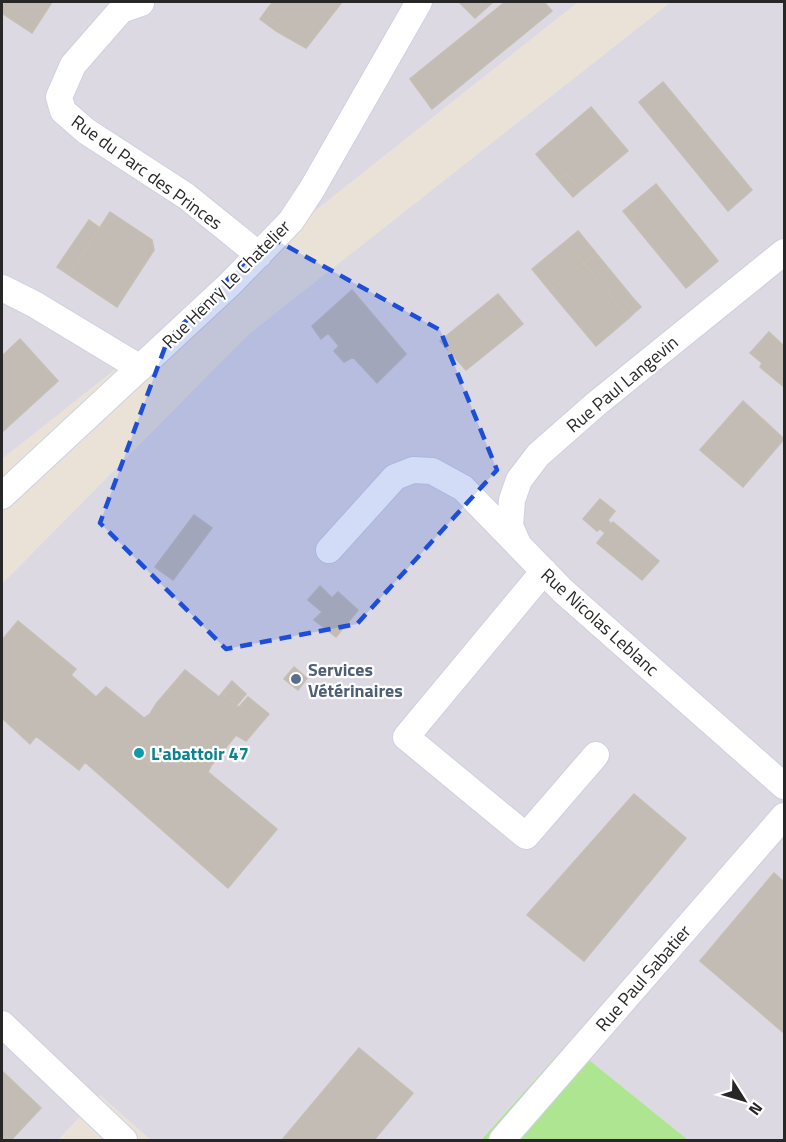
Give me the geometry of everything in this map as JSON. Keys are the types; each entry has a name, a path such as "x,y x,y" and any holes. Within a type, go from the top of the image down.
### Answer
{"street":[{"name":"Rue Henry Le Chatelier","path":"2,496 259,255 291,221 312,189 419,2"},
{"name":"Rue du Parc des Princes","path":"141,3 121,10 73,65 59,97 63,111 86,131 186,196 259,255"},
{"name":"Rue Paul Langevin","path":"518,544 510,526 512,500 519,480 538,455 596,404 784,252"},
{"path":"2,288 34,304 140,368"},
{"name":"Rue Nicolas Leblanc","path":"329,550 394,477 413,470 432,471 462,488 562,591 784,786"},
{"path":"544,571 406,737 526,836 596,755"},
{"name":"Rue Paul Sabatier","path":"502,1140 784,816"},
{"path":"2,1024 114,1137"}],"highlighted area":[{"path":"270,237 440,330 497,470 357,624 226,649 100,523 168,339"}],"shaded area":[{"path":"2,2 578,2 2,459"},
{"path":"671,2 784,2 784,1140 688,1140 568,1043 480,1140 151,1140 100,1095 58,1140 2,1140 2,584 248,335"}],"green space":[{"path":"568,1043 688,1140 481,1140"}],"building":[{"path":"5,2 52,2 32,33 2,13"},
{"path":"273,2 342,2 306,48 276,31 280,25 269,17 268,8"},
{"path":"459,2 493,2 475,18"},
{"path":"505,2 544,2 552,11 432,109 410,79"},
{"path":"268,8 269,17 280,25 276,31 260,19"},
{"path":"663,82 752,190 728,211 639,102"},
{"path":"591,107 628,151 581,190 567,174 558,180 536,154"},
{"path":"567,174 581,190 573,197 558,180"},
{"path":"656,184 718,261 686,288 623,211"},
{"path":"110,212 152,240 154,250 117,307 69,275"},
{"path":"89,220 100,228 69,275 57,267"},
{"path":"578,231 596,253 584,263 566,241"},
{"path":"566,241 584,263 550,291 532,269"},
{"path":"596,253 632,297 625,303 634,313 629,318 584,263"},
{"path":"584,263 629,318 596,346 550,291"},
{"path":"352,290 406,354 377,383 353,357 344,362 334,351 339,346 328,333 321,339 312,326"},
{"path":"498,294 523,324 466,370 440,341"},
{"path":"632,297 641,307 634,313 625,303"},
{"path":"769,332 784,346 784,387 760,367 762,363 750,353"},
{"path":"20,339 58,381 2,432 2,356"},
{"path":"743,401 784,439 743,487 700,450"},
{"path":"600,499 615,511 608,520 611,524 613,522 659,561 642,580 597,543 605,533 600,529 597,531 583,519"},
{"path":"194,515 212,528 173,580 155,567"},
{"path":"320,586 332,598 338,592 358,610 336,637 314,620 322,612 308,600"},
{"name":"L'abattoir 47","path":"18,621 76,669 71,675 96,697 106,687 144,718 150,714 185,670 219,697 222,693 239,707 248,697 269,714 246,741 236,735 208,772 277,829 228,888 85,762 79,770 36,736 30,744 2,718 2,640"},
{"name":"Services Vétérinaires","path":"294,667 307,678 298,690 284,679"},
{"path":"232,681 246,694 237,705 222,693"},
{"path":"634,794 686,838 584,961 527,915"},
{"path":"774,873 784,882 784,1033 700,961"},
{"path":"359,1048 413,1093 374,1140 282,1140"},
{"path":"2,1071 41,1108 11,1140 2,1140"}],"place":[{"name":"Services Vétérinaires","path":"296,679"},
{"name":"L'abattoir 47","path":"139,753"}]}
